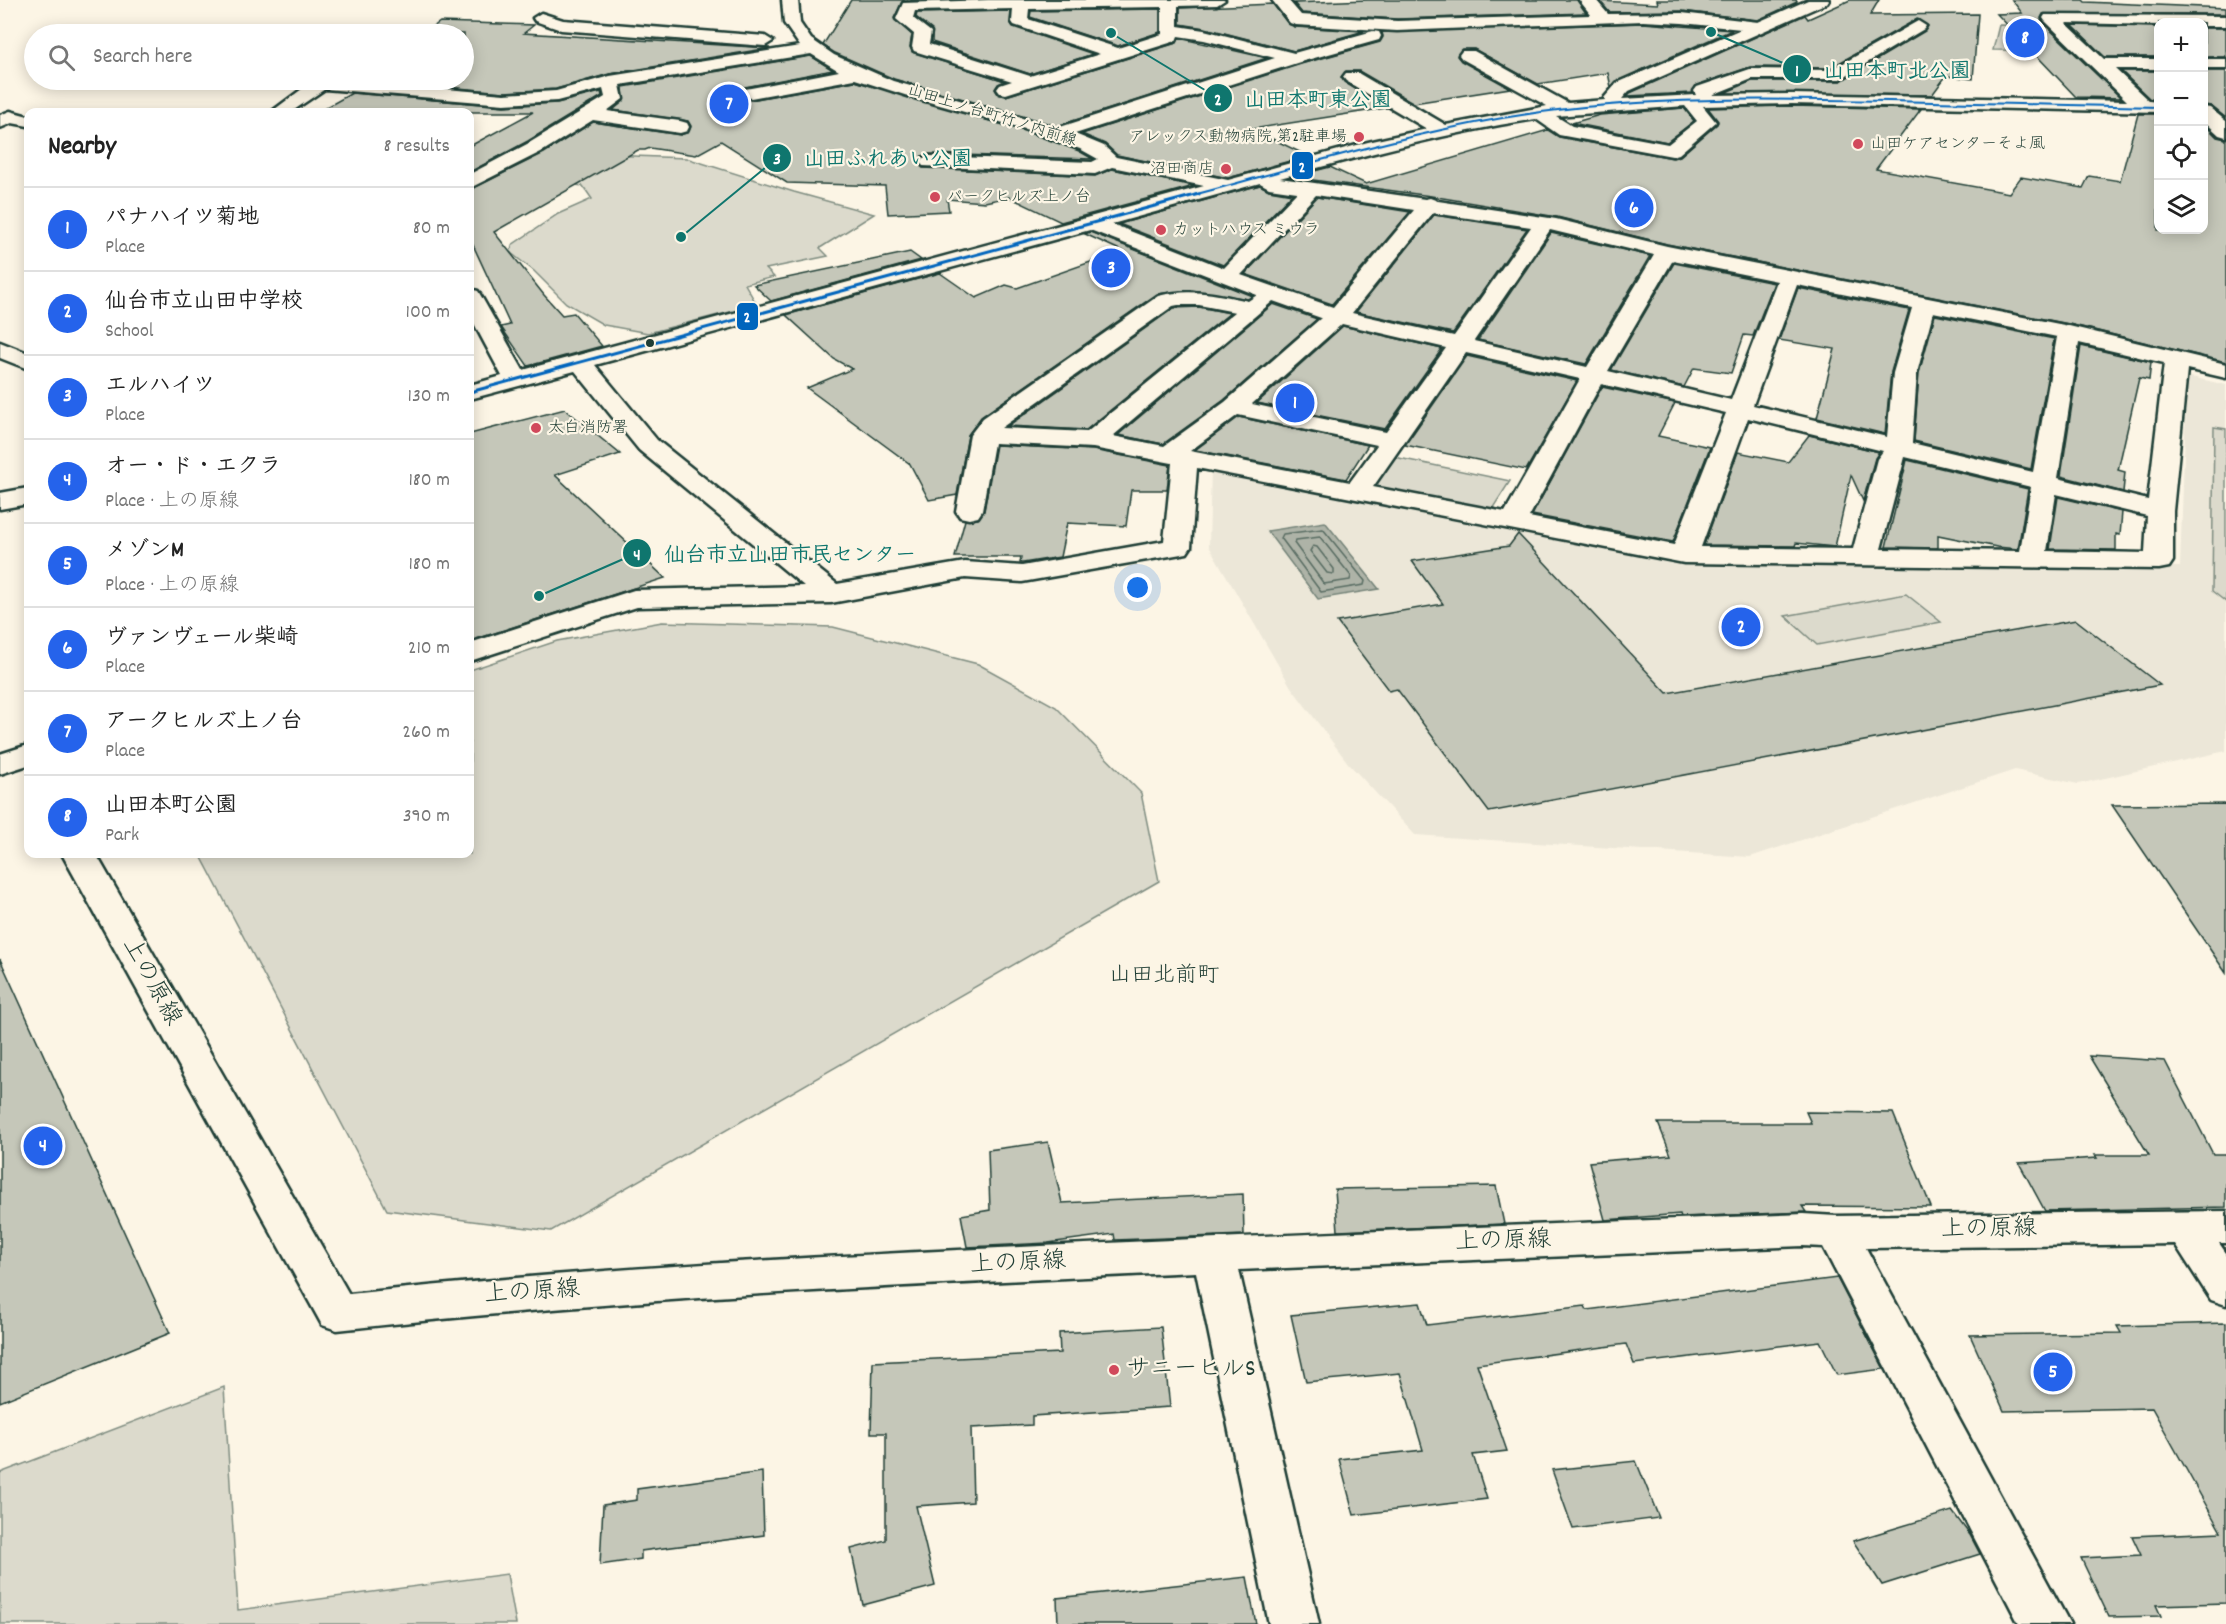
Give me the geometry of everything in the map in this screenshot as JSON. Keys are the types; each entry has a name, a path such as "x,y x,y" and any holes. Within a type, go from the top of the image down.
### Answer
{"street":[{"name":"山田上ノ台町竹ノ内前線","path":"790,0 789,14 796,31 810,46 857,73 881,83 1057,134 1103,152 1110,161 1228,186"},
{"path":"1028,81 920,47 923,32 904,19 909,6 1021,6 1217,0"},
{"path":"1280,0 1296,20 1397,26 1604,19 1630,16 1729,22 1760,27"},
{"path":"1587,0 1604,19"},
{"path":"1616,105 1613,98 1623,87 1821,0"},
{"path":"962,105 1028,81 1170,37 1170,2"},
{"path":"1021,6 1020,22 1119,54"},
{"path":"542,18 561,25 810,46"},
{"path":"2151,107 2097,64 2051,18 2226,21"},
{"path":"548,38 561,25"},
{"path":"1539,113 1566,131 1672,150 1707,122 1699,100 1703,91 1750,74 1834,75 1918,26"},
{"path":"1170,30 1204,35 1294,58"},
{"path":"1057,134 1294,58 1373,36"},
{"path":"403,90 504,99 541,98 557,96 610,81 810,46"},
{"path":"1468,55 1565,109"},
{"path":"2097,64 2154,64"},
{"path":"2208,64 2226,64"},
{"path":"751,93 857,73"},
{"path":"1352,77 1444,131"},
{"path":"474,180 536,147 614,99 610,81"},
{"path":"285,108 311,90"},
{"path":"443,108 462,95"},
{"path":"474,390 1375,146 1539,113 1565,109 1699,100 1792,99 2151,107"},
{"path":"2208,110 2226,108"},
{"path":"589,114 680,127"},
{"path":"2208,114 2226,131"},
{"path":"0,122 10,117 24,120"},
{"path":"930,162 1095,168 1110,161"},
{"path":"1252,179 1545,223 1666,252 2069,333 2226,371"},
{"path":"1227,277 1314,187"},
{"path":"474,651 634,599 831,594 965,570 1022,574 1177,547 1177,457 1337,316 1430,204"},
{"path":"1091,223 1227,277 1337,316 1740,409 2160,511"},
{"path":"1357,491 1545,223"},
{"path":"1513,522 1594,375 1666,252"},
{"path":"1684,555 1790,278"},
{"path":"1093,440 1271,293"},
{"path":"969,511 983,435 992,423 1166,301 1185,297 1201,297 1252,309"},
{"path":"474,303 516,380"},
{"path":"1865,557 1890,459 1899,448 1905,374 1924,304"},
{"path":"2032,559 2069,333"},
{"path":"0,349 24,360"},
{"path":"983,435 1093,440 1684,555 2159,561 2160,511 2176,358"},
{"path":"581,363 648,445 831,594"},
{"path":"1234,407 1393,441"},
{"path":"0,501 24,497"},
{"path":"0,764 24,756"},
{"name":"上の原線","path":"81,858 337,1313 449,1299 756,1276 1214,1254 1803,1230 1836,1232 2207,1228"},
{"path":"2207,1228 2226,1288"},
{"path":"1836,1232 2045,1624"},
{"path":"1214,1254 1294,1624"}],"shaded area":[{"path":"1999,25 2038,26 2072,51 1993,50"},
{"path":"607,155 686,158 874,214 820,248 828,256 766,269 774,277 745,284 757,305 648,333 604,325 566,303 534,271 511,253 512,245 558,214 592,199 583,186 546,181"},
{"path":"2187,376 2226,385 2226,751 2078,784 2015,770 1750,857 1415,835 1348,763 1291,687 1209,546 1211,468 1676,559 2180,567"},
{"path":"2214,427 2226,429 2226,602 2212,591"},
{"path":"1394,457 1510,481 1489,514 1369,489"},
{"path":"1906,594 1941,622 1817,645 1785,616"},
{"path":"662,622 833,627 978,664 1056,707 1141,793 1159,881 551,1231 387,1210 202,858 474,858 474,669 557,641"},
{"path":"224,1387 238,1610 507,1574 516,1624 0,1624 0,1473"}],"water":[{"path":"1325,522 1379,589 1318,599 1267,531"}],"building":[{"path":"851,0 924,0 903,1 894,18 912,35 910,47 912,52 1005,81 998,84 995,89 998,94 1006,96 1177,43 1179,38 1267,58 1057,126 894,79 835,53 823,45"},
{"path":"1367,0 1577,0 1586,13 1397,19 1302,13 1294,3"},
{"path":"1657,0 1796,0 1797,2 1758,20 1682,11 1609,12 1600,1 1658,4"},
{"path":"1850,0 1879,0 1870,15 1978,14 1973,79 1946,76 1932,95 1724,93 1752,81 1841,81 1925,31 1928,26 1917,19 1830,68 1750,67 1696,85 1692,93 1627,96 1805,15 1808,19"},
{"path":"2012,0 2083,0 2085,2 2226,8 2226,14 2043,14 2041,19 2043,23 2121,98 2076,97 1997,14 2022,13"},
{"path":"1273,4 1288,24 1295,27 1364,31 1294,51 1205,28 1180,24 1180,8"},
{"path":"1160,9 1160,32 1118,46 1030,17 1031,11"},
{"path":"1011,11 1010,22 1013,27 1093,54 1030,74 932,42 932,30 916,17 917,13"},
{"path":"440,22 534,25 524,33 770,48 609,74 556,89 504,92 474,89 474,24 437,24"},
{"path":"1643,23 1732,30 1616,81 1611,87 1608,73 1538,84 1474,49 1462,49 1457,56 1461,61 1510,88 1414,103 1359,71 1346,71 1341,77 1344,82 1386,108 1252,129 1308,156 1228,178 1117,155 1105,144 1082,134 1301,64 1380,42 1383,37 1382,32"},
{"path":"2072,25 2154,27 2154,57 2105,57"},
{"path":"2208,28 2226,28 2226,57 2208,57"},
{"path":"811,56 833,70 745,87 740,94 745,99 751,100 855,81 1024,131 1079,151 1093,159 930,154 922,156 918,161 923,168 1095,176 1112,169 1194,186 1061,222 1009,197 985,202 947,199 949,211 888,214 885,186 787,183 721,141 696,155 650,148 638,150 494,232 562,315 574,313 602,346 528,366 501,327 510,325 474,247 474,188 544,153 593,122 680,135 689,132 691,126 688,121 613,110 624,101 623,87"},
{"path":"2121,71 2154,71 2154,100 2150,99"},
{"path":"2208,71 2226,71 2226,118 2208,106"},
{"path":"601,92 602,96 528,141 474,170 474,144 533,112 474,112 474,108 325,108 352,93 504,106 557,103"},
{"path":"1792,106 1921,109 1876,169 2009,193 2021,177 2083,188 2089,176 2120,181 2138,114 2154,114 2154,234 2208,234 2208,128 2217,137 2226,139 2226,362 2069,324 1667,244 1557,217 1431,196 1291,177 1330,167 1366,184 1548,130 1559,137 1673,158 1680,156 1717,124 1718,121 1708,108"},
{"path":"1684,108 1694,121 1667,142 1572,123 1600,115"},
{"path":"1260,185 1269,190 1292,194 1223,265 1119,224"},
{"path":"1317,197 1410,212 1332,304 1245,274"},
{"path":"1434,215 1527,229 1453,333 1356,312"},
{"path":"1090,232 1252,296 1248,299 1192,290 1157,294 981,417 968,435 957,495 929,500 910,464 807,388 852,369 834,359 786,315 940,273 976,298 1006,285 1017,288 1122,251 1085,234"},
{"path":"1551,233 1650,256 1586,364 1478,340"},
{"path":"910,252 921,260 771,301 754,285"},
{"path":"1674,263 1774,283 1753,336 1744,335 1731,373 1694,368 1684,387 1611,370"},
{"path":"1798,288 1909,310 1891,372 1885,434 1817,418 1835,349 1779,340"},
{"path":"1273,304 1317,319 1224,400 1163,444 1118,435"},
{"path":"1199,307 1230,313 1086,430 1008,426 1174,308"},
{"path":"1935,315 2054,339 2031,469 1914,441 1919,373"},
{"path":"1343,326 1442,349 1385,429 1257,403"},
{"path":"2081,346 2151,362 2149,380 2139,378 2118,470 2125,472 2123,492 2061,476"},
{"path":"1467,356 1577,381 1526,470 1405,445"},
{"path":"1602,387 1675,403 1658,436 1710,447 1673,542 1532,515"},
{"path":"565,409 620,454 555,475 665,578 474,640 474,433"},
{"path":"1239,417 1368,445 1346,479 1195,450"},
{"path":"1809,435 1879,452 1875,458 1863,501 1851,475 1835,547 1796,543 1795,546 1704,545 1738,452 1788,462"},
{"path":"996,445 1093,450 1170,465 1167,490 1131,490 1126,526 1067,523 1060,557 1020,563 1021,557 955,557 965,520 978,519 984,511"},
{"path":"1907,460 2028,489 2018,549 1938,535 1938,548 1886,547"},
{"path":"2058,497 2122,512 2120,535 2116,534 2116,550 2050,549"},
{"path":"1518,534 1667,693 2076,620 2160,685 1489,812 1397,689 1389,691 1337,622 1443,604 1412,561 1509,546"},
{"path":"2226,804 2226,973 2112,805"},
{"path":"0,959 170,1333 0,1402"},
{"path":"2089,1056 2165,1061 2213,1154 2226,1154 2226,1207 2045,1211 2019,1163 2097,1158 2095,1155 2149,1155"},
{"path":"1806,1112 1893,1113 1931,1207 1802,1206 1806,1212 1681,1217 1680,1214 1605,1220 1589,1162 1671,1155 1658,1123 1811,1123"},
{"path":"1048,1142 1062,1203 1243,1194 1244,1235 1115,1240 1114,1234 1048,1243 967,1247 961,1215 990,1210 988,1150"},
{"path":"1496,1186 1504,1224 1338,1231 1335,1189"},
{"path":"1837,1278 1884,1369 1837,1375 1820,1341 1634,1364 1626,1344 1477,1364 1507,1451 1473,1455 1487,1499 1354,1515 1339,1459 1423,1450 1400,1373 1306,1382 1291,1315 1420,1303 1427,1325 1585,1306 1587,1310"},
{"path":"2226,1323 2226,1603 2156,1605 2161,1616 2109,1617 2081,1558 2141,1555 2132,1536 2221,1532 2152,1408 2004,1411 1970,1335 2121,1333 2117,1326"},
{"path":"1161,1327 1170,1407 1032,1416 1032,1425 971,1428 973,1502 916,1506 935,1586 863,1605 851,1549 886,1540 886,1433 871,1433 873,1362 1060,1353 1059,1333"},
{"path":"1636,1461 1659,1518 1573,1529 1552,1470"},
{"path":"762,1472 764,1535 641,1551 641,1559 600,1565 603,1505 637,1500 637,1489"},
{"path":"1952,1511 1970,1535 1980,1554 1882,1585 1853,1541"},
{"path":"1247,1577 1256,1624 1058,1624 1057,1598"}],"transit line":[{"name":"2","path":"474,391 1375,146 1493,120 1565,109 1667,101 1792,99 2154,107"}],"place":[{"name":"山田本町北公園","path":"1711,32"},
{"name":"山田本町東公園","path":"1111,33"},
{"name":"山田本町公園","path":"2025,38"},
{"name":"アークヒルズ上ノ台","path":"729,104"},
{"name":"アレックス動物病院 第2駐車場","path":"1359,137"},
{"name":"山田ケアセンターそよ風","path":"1858,144"},
{"name":"沼田商店","path":"1226,169"},
{"name":"パークヒルズ上ノ台","path":"935,197"},
{"name":"ヴァンヴェール柴崎","path":"1634,208"},
{"name":"カットハウス ミウラ","path":"1161,230"},
{"name":"山田ふれあい公園","path":"681,237"},
{"name":"エルハイツ","path":"1111,268"},
{"name":"パナハイツ菊地","path":"1295,403"},
{"name":"太白消防署","path":"536,428"},
{"name":"仙台市立山田市民センター","path":"539,596"},
{"name":"仙台市立山田中学校","path":"1741,627"},
{"name":"オー・ド・エクラ","path":"43,1146"},
{"name":"サニーヒルS","path":"1114,1370"},
{"name":"メゾンM","path":"2053,1372"}],"district":[{"name":"山田北前町","path":"1164,976"}]}
